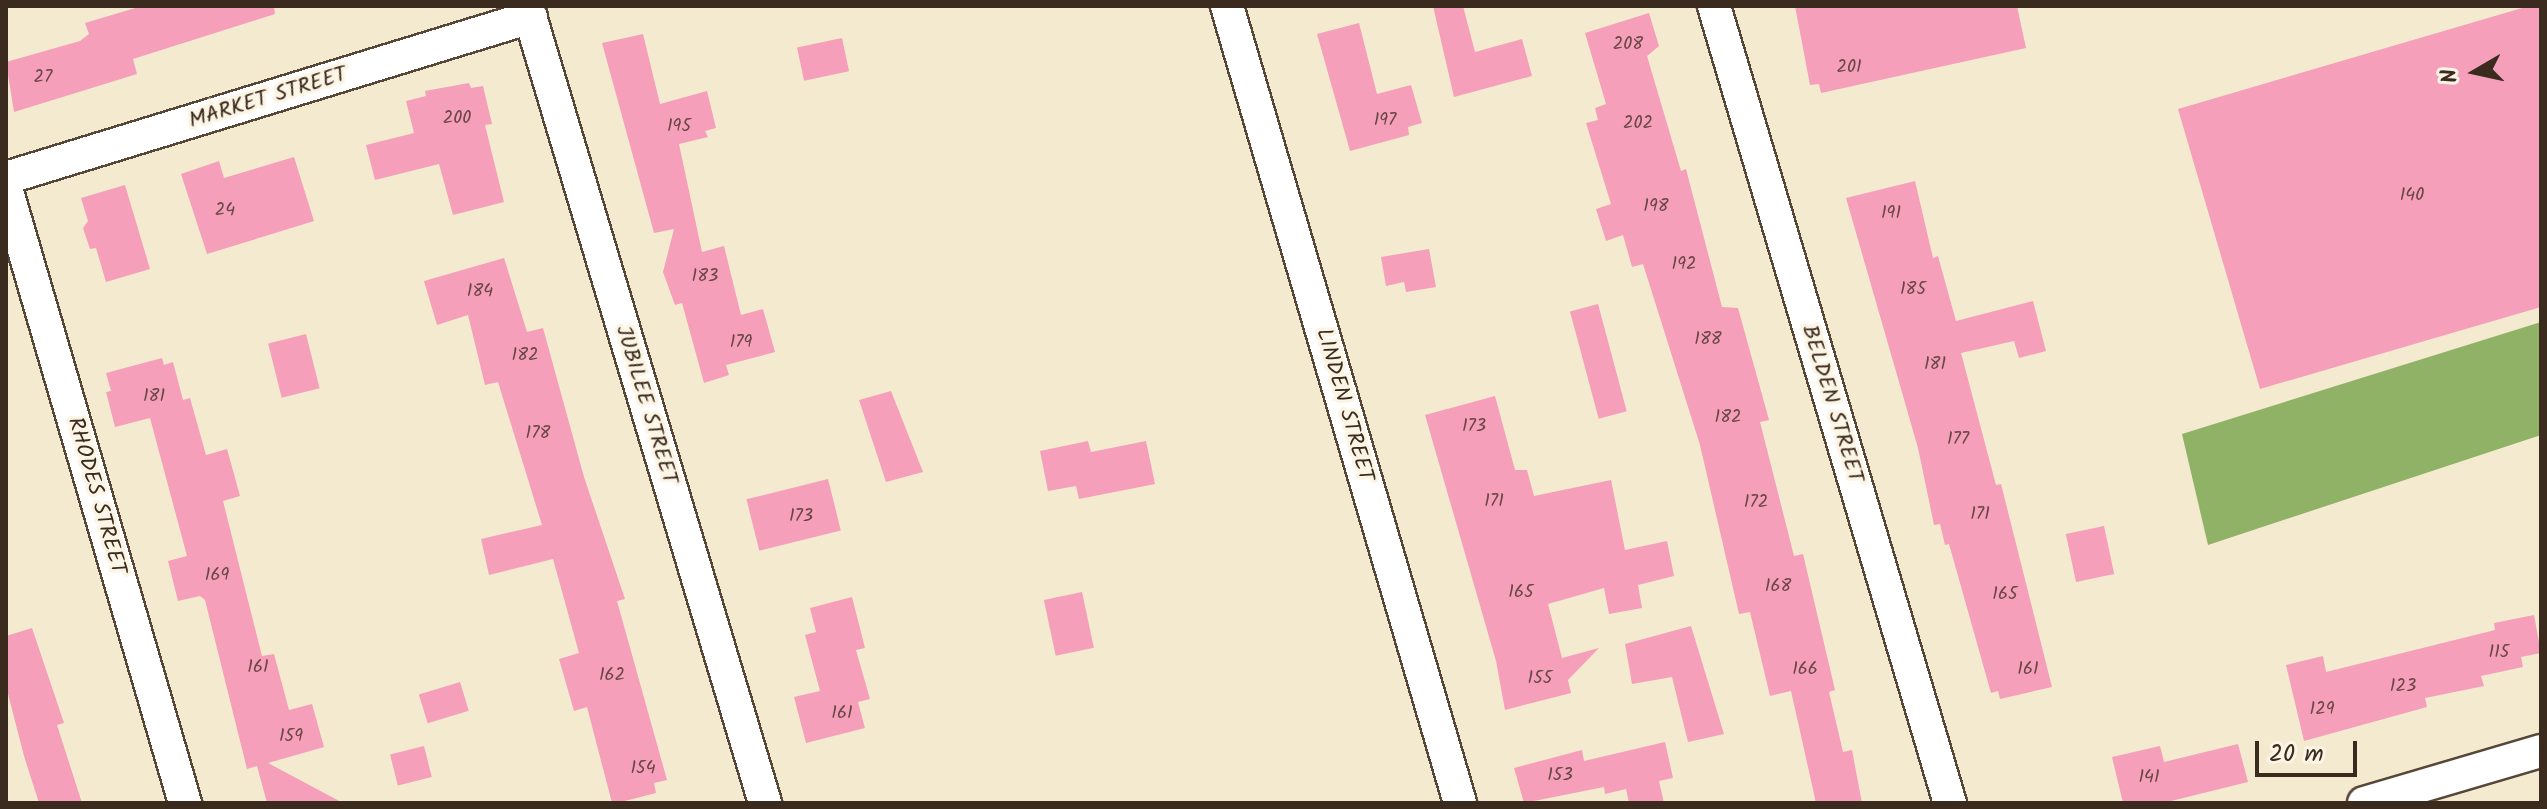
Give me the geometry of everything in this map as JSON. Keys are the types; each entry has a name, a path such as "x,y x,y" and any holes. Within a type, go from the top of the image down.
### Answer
{"street":[{"name":"LINDEN STREET","path":"1227,6 1460,803"},
{"name":"BELDEN STREET","path":"1714,6 1950,803"},
{"name":"MARKET STREET","path":"6,178 529,12"},
{"name":"JUBILEE STREET","path":"529,12 765,803"},
{"name":"RHODES STREET","path":"6,188 185,803"},
{"path":"2364,803 2541,751"}],"green space":[{"path":"2541,322 2541,435 2208,545 2182,434"}],"building":[{"path":"142,6 274,6 275,14 133,59 137,74 14,112 6,62 80,41 89,34 85,23"},
{"path":"1433,6 1463,6 1475,52 1522,39 1532,76 1454,97"},
{"path":"1795,6 2017,6 2026,48 1821,93 1819,84 1810,85"},
{"path":"2529,6 2541,6 2541,307 2260,389 2178,109"},
{"path":"1649,13 1659,46 1647,56 1681,171 1686,169 1722,307 1738,308 1769,420 1760,422 1794,556 1803,554 1835,690 1829,692 1843,752 1852,750 1862,803 1816,803 1791,691 1770,696 1750,612 1739,614 1700,445 1643,264 1632,267 1623,235 1606,241 1596,209 1611,204 1586,123 1598,120 1595,108 1606,104 1585,33"},
{"path":"1359,23 1377,94 1411,85 1422,123 1408,127 1409,135 1350,151 1317,34"},
{"path":"643,34 660,104 707,91 716,128 705,131 708,137 679,144 702,252 724,246 741,315 763,309 775,352 726,365 729,375 704,383 682,303 675,305 663,272 674,229 654,233 602,43"},
{"path":"842,38 849,71 804,81 797,48"},
{"path":"469,83 471,88 483,86 492,124 485,125 504,202 453,215 439,164 375,180 366,145 414,133 406,101 426,96 425,91"},
{"path":"294,157 314,221 207,254 181,174 219,161 224,178"},
{"path":"1915,181 1933,258 1938,256 1956,321 2033,301 2046,351 2019,358 2014,341 1961,353 1996,485 2001,484 2052,687 2000,699 1998,691 1991,693 1949,544 1945,545 1940,524 1934,525 1918,448 1846,198"},
{"path":"125,185 150,269 106,282 96,248 90,249 83,228 88,221 81,198"},
{"path":"1429,249 1436,287 1406,292 1404,282 1386,286 1381,257"},
{"path":"504,258 527,332 543,328 584,477 625,599 617,601 667,780 654,783 656,793 617,803 612,803 587,707 574,711 559,659 579,653 553,559 489,575 481,539 542,525 498,382 485,385 468,315 437,325 424,281"},
{"path":"1598,304 1627,411 1599,419 1570,312"},
{"path":"306,334 320,388 282,398 268,343"},
{"path":"162,358 164,365 173,362 183,400 190,398 206,455 227,449 240,496 223,501 262,656 274,654 289,710 312,704 324,747 268,763 343,803 267,803 257,766 247,769 205,600 200,596 178,601 168,561 187,556 150,418 115,427 106,392 111,391 106,373"},
{"path":"891,391 923,472 886,482 859,400"},
{"path":"1495,396 1515,470 1527,470 1534,496 1611,480 1625,550 1667,541 1674,576 1638,585 1642,608 1609,614 1604,588 1548,604 1562,658 1599,648 1568,680 1571,693 1505,710 1496,661 1425,415"},
{"path":"1088,441 1091,452 1146,441 1155,484 1079,499 1076,486 1048,491 1040,451"},
{"path":"828,479 841,530 759,551 746,499"},
{"path":"2104,526 2114,574 2076,582 2066,534"},
{"path":"1082,592 1094,648 1056,656 1044,600"},
{"path":"852,597 865,648 856,650 870,699 858,702 865,728 806,743 794,697 820,691 805,635 816,632 810,608"},
{"path":"2534,615 2541,653 2521,657 2523,667 2481,676 2484,686 2425,698 2427,707 2304,741 2286,665 2323,656 2326,672 2495,630 2494,623"},
{"path":"1691,626 1724,734 1688,742 1672,677 1632,684 1625,644"},
{"path":"32,628 64,723 57,725 82,803 39,803 24,756 6,686 6,636"},
{"path":"460,682 469,711 428,723 419,695"},
{"path":"1665,742 1673,778 1659,781 1664,803 1629,803 1626,789 1605,794 1604,787 1524,803 1514,768 1582,750 1584,761"},
{"path":"2238,744 2248,782 2163,803 2123,803 2112,757 2160,746 2164,762"},
{"path":"424,746 432,777 398,786 390,754"}]}
